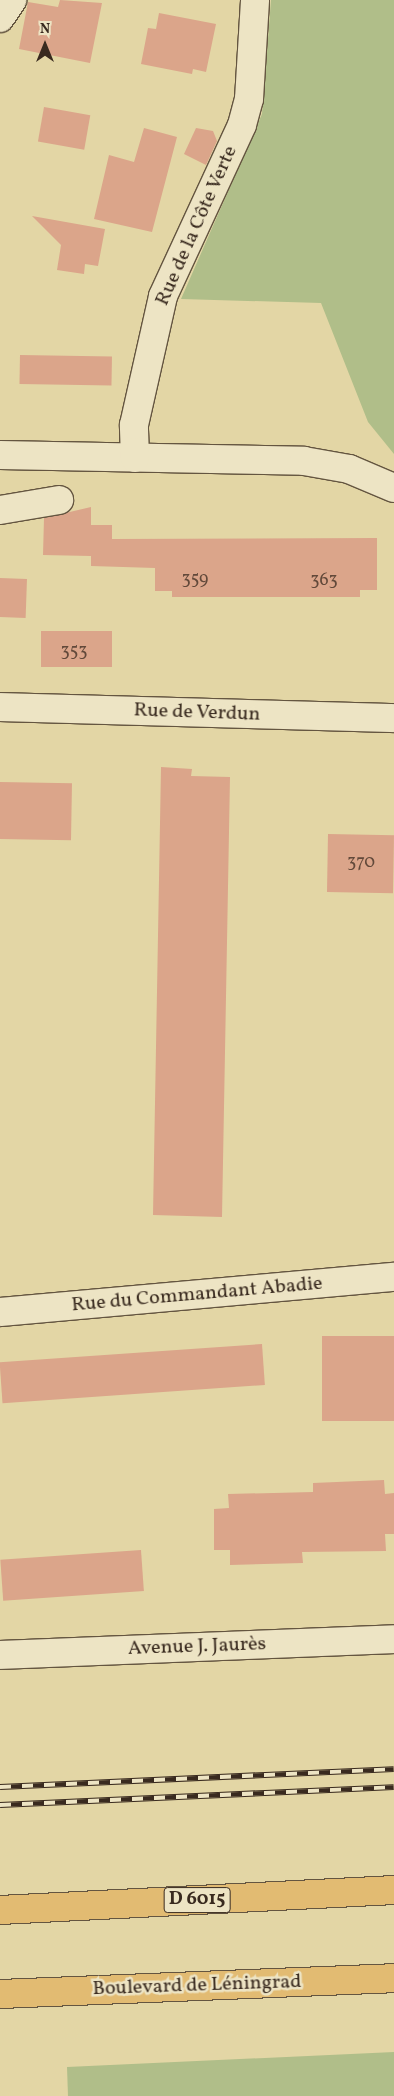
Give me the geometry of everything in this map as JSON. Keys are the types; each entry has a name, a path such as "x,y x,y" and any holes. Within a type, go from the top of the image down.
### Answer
{"main road":[{"name":"D 6015","path":"0,1910 394,1890"},
{"name":"Boulevard de Léningrad","path":"0,1994 394,1978"}],"street":[{"path":"0,18 12,0"},
{"name":"Rue de la Côte Verte","path":"135,458 134,425 163,296 242,125 249,99 255,0"},
{"path":"0,455 304,461 349,469 394,488"},
{"path":"0,510 59,500"},
{"name":"Rue de Verdun","path":"0,707 394,718"},
{"name":"Rue du Commandant Abadie","path":"0,1312 394,1277"},
{"name":"Avenue J. Jaurès","path":"0,1655 394,1639"}],"green space":[{"path":"271,0 394,0 394,454 368,422 321,303 181,299 262,114"},
{"path":"394,2052 394,2096 68,2096 67,2067"}],"building":[{"path":"60,0 102,3 90,63 19,49 28,2 58,7"},
{"path":"159,13 216,24 206,72 193,69 192,74 141,64 148,28 156,29"},
{"path":"44,107 90,115 84,150 38,141"},
{"path":"144,128 177,137 152,232 94,219 109,155 134,162"},
{"path":"196,128 213,131 217,141 206,165 184,154"},
{"path":"32,216 105,229 98,266 85,264 84,274 57,270 61,245"},
{"path":"20,355 112,357 111,386 19,384"},
{"path":"91,507 91,525 112,525 112,539 377,538 377,590 360,590 360,597 172,597 172,591 155,591 155,568 91,566 91,556 43,555 44,518"},
{"path":"0,578 27,579 26,618 0,617"},
{"path":"41,631 112,631 112,667 41,667"},
{"path":"161,767 192,769 191,776 230,777 222,1217 153,1215"},
{"path":"0,782 72,783 71,840 0,839"},
{"path":"328,834 394,835 393,893 327,892"},
{"path":"322,1336 394,1336 394,1421 322,1421"},
{"path":"262,1344 265,1385 3,1403 0,1362"},
{"path":"384,1480 385,1494 394,1493 394,1534 385,1534 386,1551 302,1552 303,1563 230,1565 230,1550 214,1550 214,1509 229,1508 228,1494 313,1492 313,1483"},
{"path":"141,1550 144,1591 3,1601 0,1560"}],"railway":[{"path":"0,1787 394,1769"},
{"path":"0,1805 394,1787"}]}
